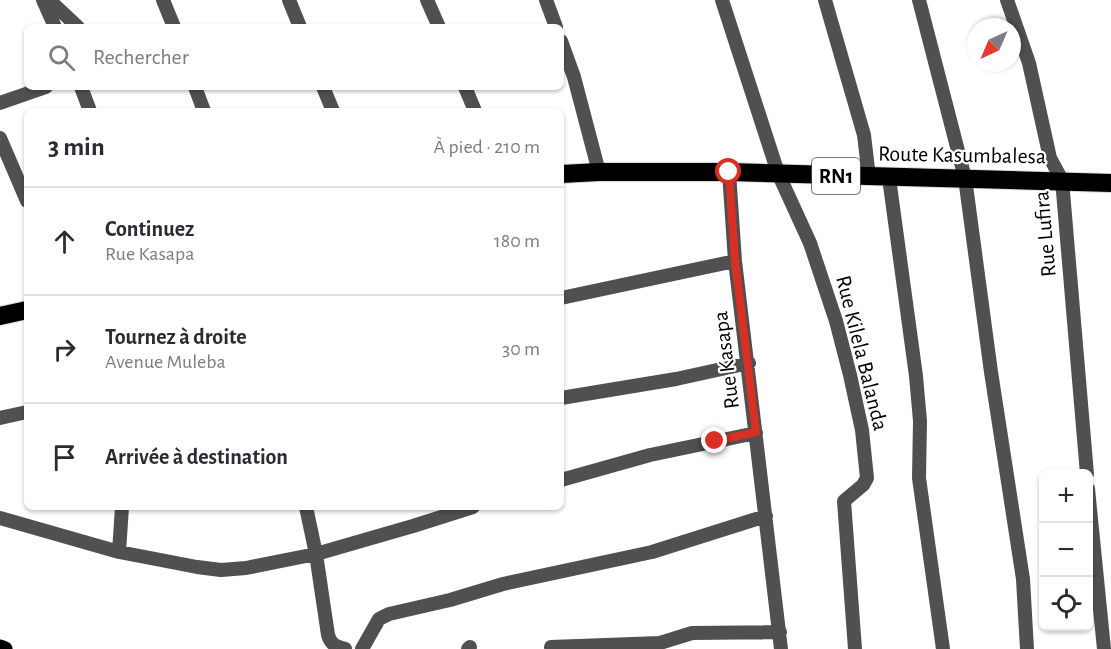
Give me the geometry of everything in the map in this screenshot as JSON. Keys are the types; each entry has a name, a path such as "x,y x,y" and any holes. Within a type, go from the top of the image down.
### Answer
{"highway":[{"name":"Route Kasumbalesa","path":"564,174 729,172 1111,183"},
{"path":"0,316 24,311"}],"main road":[{"path":"0,647 5,649"}],"street":[{"path":"43,0 54,24"},
{"path":"50,0 75,24"},
{"path":"163,0 169,24"},
{"path":"289,0 299,24"},
{"path":"427,0 438,24"},
{"path":"546,0 555,24"},
{"path":"722,0 778,174"},
{"path":"825,0 864,135 869,177"},
{"path":"919,0 965,178 991,372 1022,571 1027,649"},
{"name":"Rue Lufira","path":"1007,0 1029,63 1050,158 1062,180 1087,469"},
{"path":"564,49 574,77 599,172"},
{"path":"0,103 37,90"},
{"path":"82,90 89,108"},
{"path":"196,90 203,108"},
{"path":"324,90 332,108"},
{"path":"466,90 473,108"},
{"path":"0,138 24,194"},
{"name":"Rue Kasapa","path":"729,172 735,261 749,363 781,649"},
{"name":"Rue Kilela Balanda","path":"778,174 810,243 832,310 862,430 867,478 863,485 844,501 855,649"},
{"path":"889,178 916,376 920,421 919,478 943,649"},
{"path":"564,297 735,261"},
{"path":"564,398 676,379 749,363"},
{"path":"0,418 24,413"},
{"path":"564,479 650,455 756,432"},
{"path":"119,552 122,510"},
{"path":"307,510 330,641 335,646 345,649"},
{"path":"0,518 119,552 221,570 246,568 316,554 463,510"},
{"path":"362,649 379,619 389,614 450,600 503,584 652,552 766,516"},
{"path":"1092,523 1104,649"},
{"path":"551,647 660,643 693,633 780,632"}],"route":[{"path":"715,441 756,432 735,261 729,172"}]}
